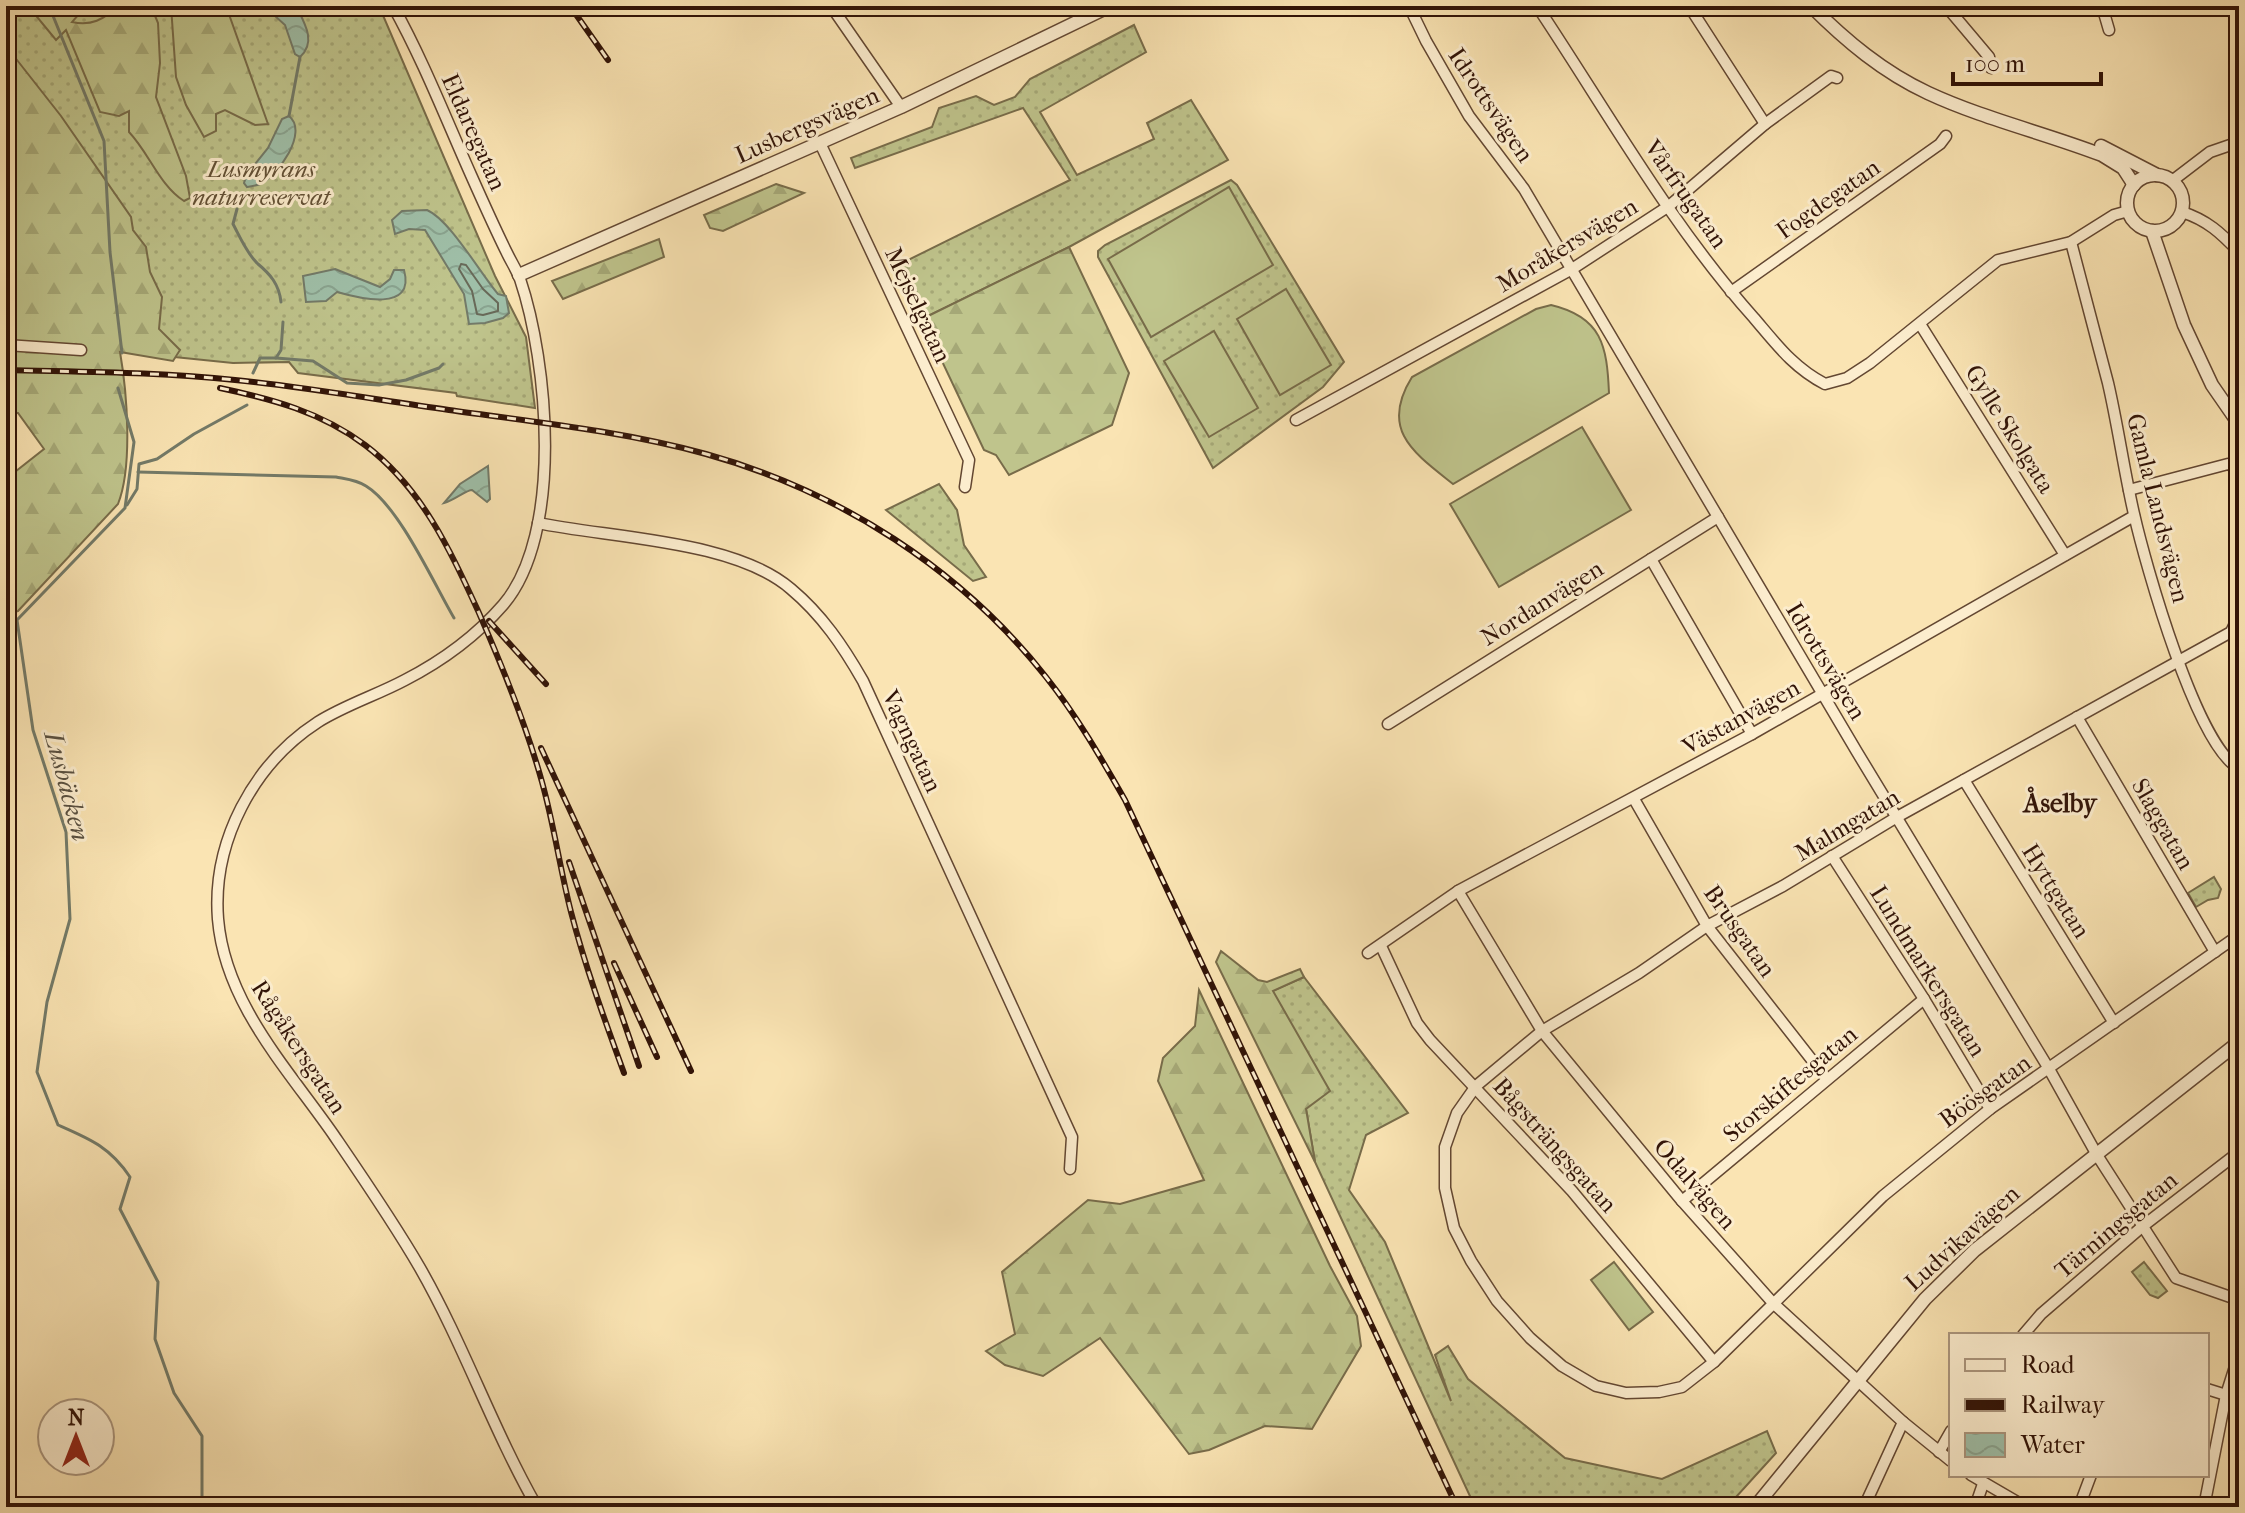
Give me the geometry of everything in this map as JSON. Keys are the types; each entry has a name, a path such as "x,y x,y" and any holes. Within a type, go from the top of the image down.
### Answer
{"street":[{"name":"Eldaregatan","path":"393,6 519,275"},
{"path":"831,6 901,107"},
{"name":"Lusbergsvägen","path":"519,275 901,107 1110,6"},
{"name":"Idrottsvägen","path":"1409,6 1469,116 1524,189 1823,695 2049,1069 2097,1155 2176,1278 2239,1300"},
{"name":"Vårfrugatan","path":"1537,6 1669,206 1731,292 1804,373 1825,384 1847,378 1920,324"},
{"path":"1689,6 1765,124"},
{"path":"1811,6 1866,57 1929,93 2102,155 2123,168 2134,185"},
{"path":"1946,6 1989,57 1991,68"},
{"path":"2102,6 2109,30"},
{"path":"1866,57 1929,89 2077,137 2122,155 2172,181 2182,195 2182,212 2174,225 2152,231 2137,224 2128,211 2127,202 2134,185 2157,175"},
{"name":"Moråkersvägen","path":"1296,420 1572,269 1669,206 1765,124 1831,76 1837,78"},
{"name":"Fogdegatan","path":"1731,292 1940,144 1946,136"},
{"path":"2172,181 2210,152 2239,142"},
{"name":"Mejselgatan","path":"820,143 969,460 965,487"},
{"path":"1920,324 1998,260 2071,242 2114,215 2128,211"},
{"path":"2182,212 2203,219 2218,229 2239,252"},
{"path":"2152,231 2184,325 2212,385 2239,424"},
{"name":"Gamla Landsvägen","path":"2071,242 2108,386 2134,516 2177,660 2202,720 2223,755 2239,768"},
{"name":"Rågåkersgatan","path":"519,275 544,387 544,471 538,523 526,565 506,602 451,654 319,721 274,760 240,810 228,839 218,888 225,959 242,1001 299,1089 333,1134 420,1270 537,1507"},
{"name":"Gylle Skolgata","path":"1920,324 2065,555"},
{"path":"6,345 81,350"},
{"path":"2129,490 2228,464 2239,469"},
{"name":"Västanvägen","path":"1368,953 1458,891 1823,695 2134,516"},
{"name":"Nordanvägen","path":"1388,724 1718,517"},
{"name":"Vagngatan","path":"538,523 725,556 770,574 790,587 831,630 863,681 1072,1137 1070,1169"},
{"path":"1651,559 1752,734"},
{"name":"Malmgatan","path":"1476,1086 1542,1031 1639,973 1707,926 2231,632 2239,615"},
{"name":"Slaggatan","path":"2077,717 2215,952"},
{"name":"Hyttgatan","path":"1964,780 2114,1023"},
{"name":"Brusgatan","path":"1634,799 1707,926 1826,1078"},
{"name":"Lundmarkersgatan","path":"1832,856 1990,1109"},
{"name":"Odalvägen","path":"1458,891 1542,1031 1682,1201 1773,1303 1903,1422 1949,1460"},
{"name":"Böösgatan","path":"1476,1086 1457,1113 1445,1147 1445,1188 1454,1228 1471,1261 1497,1301 1530,1338 1562,1366 1596,1386 1626,1393 1659,1392 1682,1387 1714,1362 1883,1196 1990,1109 2239,935"},
{"name":"Bågsträngsgatan","path":"1381,946 1417,1023 1430,1040 1572,1191 1714,1362"},
{"name":"Storskiftesgatan","path":"1682,1201 1924,999"},
{"name":"Ludvikavägen","path":"1755,1507 1925,1299 1975,1250 2239,1042"},
{"name":"Tärningsgatan","path":"2025,1333 2041,1314 2143,1226 2239,1152"},
{"path":"2204,1507 2226,1395 2239,1354"},
{"path":"2209,1390 2226,1395"},
{"path":"1864,1507 1903,1422"},
{"path":"1939,1452 1949,1434"},
{"path":"1974,1477 2026,1507"},
{"path":"2079,1507 2090,1477"},
{"path":"1975,1507 1983,1484"}],"green space":[{"name":"Lusmyrans naturreservat","path":"6,6 379,6 495,276 526,337 535,408 457,396 456,393 298,373 289,362 233,363 145,354 6,277"},
{"path":"28,6 86,6 72,22 85,23 102,18 117,6 151,6 158,23 160,63 156,97 186,176 190,198 184,201 161,178 129,132 129,111 119,116 100,112 66,30 56,40"},
{"path":"171,6 226,6 268,124 255,125 225,110 216,114 216,131 204,137 186,105 176,77"},
{"path":"1134,25 1146,52 1040,112 1077,175 1154,139 1147,123 1191,100 1228,160 1069,247 922,319 898,265 1070,180 1023,108 855,168 851,158 932,127 939,108 976,96 994,105 1015,97 1030,79"},
{"path":"6,46 61,116 131,217 133,230 146,247 150,272 162,297 159,329 180,350 173,361 120,352 125,387 127,450 118,504 18,611 6,614 6,479 44,449 18,413 6,412"},
{"path":"1231,180 1237,185 1344,362 1323,387 1213,468 1098,257 1098,251"},
{"path":"776,184 804,193 723,231 710,228 704,215"},
{"path":"1229,187 1273,265 1151,337 1108,259"},
{"path":"659,239 664,257 563,299 552,281"},
{"path":"1069,247 1129,373 1112,425 1009,475 996,455 984,450 922,319"},
{"path":"1286,289 1331,365 1280,395 1237,319"},
{"path":"1551,305 1581,317 1598,336 1606,361 1609,393 1453,484 1414,450 1400,426 1399,412 1412,377 1536,309"},
{"path":"1214,331 1258,408 1209,437 1164,361"},
{"path":"1582,427 1631,510 1499,587 1450,504"},
{"path":"939,484 957,510 964,545 986,577 973,581 886,510"},
{"path":"2214,877 2221,889 2218,898 2196,907 2188,893"},
{"path":"1221,951 1258,980 1267,982 1300,969 1304,977 1273,991 1330,1091 1306,1109 1315,1162 1216,962"},
{"path":"1304,977 1408,1113 1366,1135 1349,1190 1385,1242 1451,1401 1435,1355 1448,1346 1468,1379 1565,1458 1662,1479 1767,1431 1776,1453 1727,1507 1475,1507 1315,1162 1306,1109 1272,991"},
{"path":"1199,990 1330,1266 1357,1316 1361,1346 1312,1429 1265,1426 1209,1450 1189,1454 1100,1338 1043,1376 1005,1365 986,1351 1015,1334 1002,1272 1088,1200 1120,1204 1204,1180 1158,1081 1163,1058 1195,1026"},
{"path":"1614,1262 1653,1312 1629,1330 1591,1280"},
{"path":"2144,1262 2167,1291 2158,1298 2150,1295 2132,1272"}],"water":[{"path":"264,6 296,6 308,38 308,45 300,57 295,54 285,25"},
{"path":"289,116 295,132 289,153 267,179 247,187 244,183 247,174 268,148 282,119"},
{"path":"427,210 455,235 498,294 506,296 509,313 503,318 469,324 464,294 425,230 409,229 395,234 392,220 402,211"},
{"path":"335,269 380,287 390,279 394,270 404,270 405,284 402,292 383,299 337,292 326,301 306,302 303,276"},
{"path":"488,466 490,499 487,502 472,490 444,503 460,484"}],"waterway":[{"name":"Lusbäcken","path":"49,6 104,141 110,252 122,353"},
{"path":"289,116 300,57"},
{"path":"237,209 233,224 250,255 273,280 281,302"},
{"path":"253,373 260,358 276,358 281,350 283,322"},
{"path":"276,358 313,361 347,383 379,385 406,380 443,364"},
{"name":"Lusbäcken","path":"118,388 134,442 125,508 17,620 33,730 66,832 70,919 47,1002 37,1072 58,1125 98,1145 115,1158 130,1177 120,1209 158,1282 155,1339 174,1393 202,1436 202,1507"},
{"path":"127,505 137,489 139,464 157,459 194,434 247,405"},
{"path":"138,472 336,477 363,484 391,510 454,618"}],"railway":[{"path":"570,6 608,60"},
{"path":"6,370 149,374 262,383 642,439 706,454 803,489 850,512 936,569 976,602 1046,677 1098,753 1125,800 1457,1507"},
{"path":"220,388 296,408 348,434 385,462 418,500 432,522 479,613 529,739 577,932 624,1073"},
{"path":"489,621 546,684"},
{"path":"541,748 691,1071"},
{"path":"569,862 639,1066"},
{"path":"614,963 657,1057"}],"district":[{"name":"Åselby","path":"2060,803"}]}
